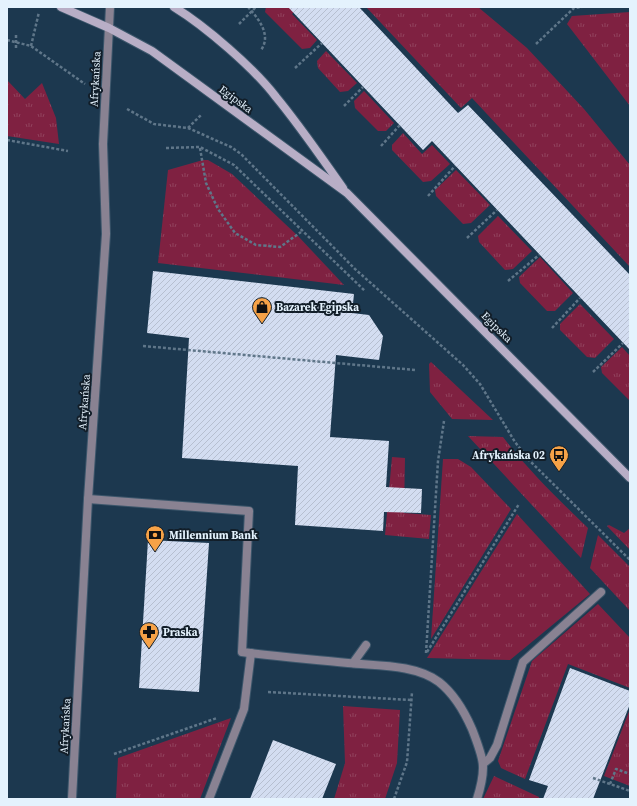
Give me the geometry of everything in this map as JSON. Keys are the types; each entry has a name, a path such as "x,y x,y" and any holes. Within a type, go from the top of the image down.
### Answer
{"street":[{"name":"Egipska","path":"61,7 109,28 152,50 347,193"},
{"name":"Afrykańska","path":"72,799 88,499 106,234 103,144 110,7"},
{"name":"Egipska","path":"174,7 217,39 247,66 276,96 347,193 630,478"},
{"path":"88,499 249,511 242,652 416,672 439,682 449,693 470,726 484,763 482,783 477,799"},
{"path":"484,763 490,758 497,745 523,662 601,592"},
{"path":"353,664 366,645"},
{"path":"209,799 244,709 251,653"}],"path":[{"path":"31,46 41,7"},
{"path":"248,7 252,11"},
{"path":"239,24 256,7"},
{"path":"536,44 573,7 582,7"},
{"path":"16,34 16,48"},
{"path":"7,40 31,46 75,78 154,124 188,128 232,147 241,154 355,269 463,365 480,384 515,442 529,460 630,560"},
{"path":"295,68 322,43"},
{"path":"344,106 363,87"},
{"path":"380,146 400,125"},
{"path":"7,140 68,151"},
{"path":"200,147 206,183 218,209 235,233 256,245 280,247 302,232"},
{"path":"166,148 200,147 234,165 365,291"},
{"path":"428,196 455,166"},
{"path":"467,238 496,210"},
{"path":"508,281 539,255"},
{"path":"552,328 580,298"},
{"path":"593,372 623,342"},
{"path":"143,346 415,370"},
{"path":"426,653 438,461 444,421"},
{"path":"394,799 407,762 411,700 416,672 426,653 519,504"},
{"path":"610,784 616,769 630,774"},
{"path":"593,778 630,791"}],"green space":[{"path":"266,7 299,7 292,14 317,40 310,48 302,49 265,12"},
{"path":"366,7 478,7 527,48 584,109 630,165 630,267 472,98 461,108"},
{"path":"630,12 630,106 567,24 572,16"},
{"path":"326,51 357,83 348,91 340,92 318,68 317,61"},
{"path":"7,80 25,99 42,83 56,118 59,144 7,136"},
{"path":"364,91 394,123 386,131 378,131 355,108 354,101"},
{"path":"403,133 422,154 432,145 450,164 431,181 423,182 392,150 392,145"},
{"path":"203,160 208,160 232,174 298,236 344,285 158,263 168,170"},
{"path":"456,170 490,205 471,223 463,224 436,196 435,190"},
{"path":"498,216 532,251 513,269 505,270 479,242 478,236"},
{"path":"540,257 573,293 555,311 547,311 520,283 519,277"},
{"path":"580,304 614,339 595,358 587,357 560,330 560,324"},
{"path":"622,347 630,356 630,401 602,373 601,367"},
{"path":"431,362 493,420 452,419 430,392 429,364"},
{"path":"468,436 503,437 533,473 588,528 581,558"},
{"path":"392,457 405,458 404,513 431,515 429,539 385,535"},
{"path":"443,459 458,459 471,467 511,509 431,639"},
{"path":"517,514 590,594 510,660 427,658"},
{"path":"609,525 624,533 630,528 630,550 607,526"},
{"path":"598,535 630,567 630,611 590,568"},
{"path":"598,604 630,638 630,688 568,664 525,779 501,768 498,761 532,661"},
{"path":"343,706 400,710 397,763 385,799 334,799 345,763"},
{"path":"630,709 630,786 604,776"},
{"path":"231,718 200,799 116,799 118,758"},
{"path":"494,776 539,797 539,799 483,799"}],"building":[{"path":"288,7 359,7 458,113 468,105 630,275 630,350 432,141 423,150"},
{"path":"153,271 354,294 352,313 369,315 383,336 379,360 336,355 330,437 389,441 386,487 422,489 421,513 384,512 383,531 295,525 298,466 182,458 189,338 147,333"},
{"path":"148,540 209,543 199,692 139,688"},
{"path":"570,668 630,691 630,704 593,799 543,799 548,786 529,780"},
{"path":"273,740 336,764 322,799 250,799"}],"place":[{"name":"Bazarek Egipska","path":"262,324"},
{"name":"Afrykańska 02","path":"559,472"},
{"name":"Millennium Bank","path":"155,552"},
{"name":"Praska","path":"149,649"}]}
